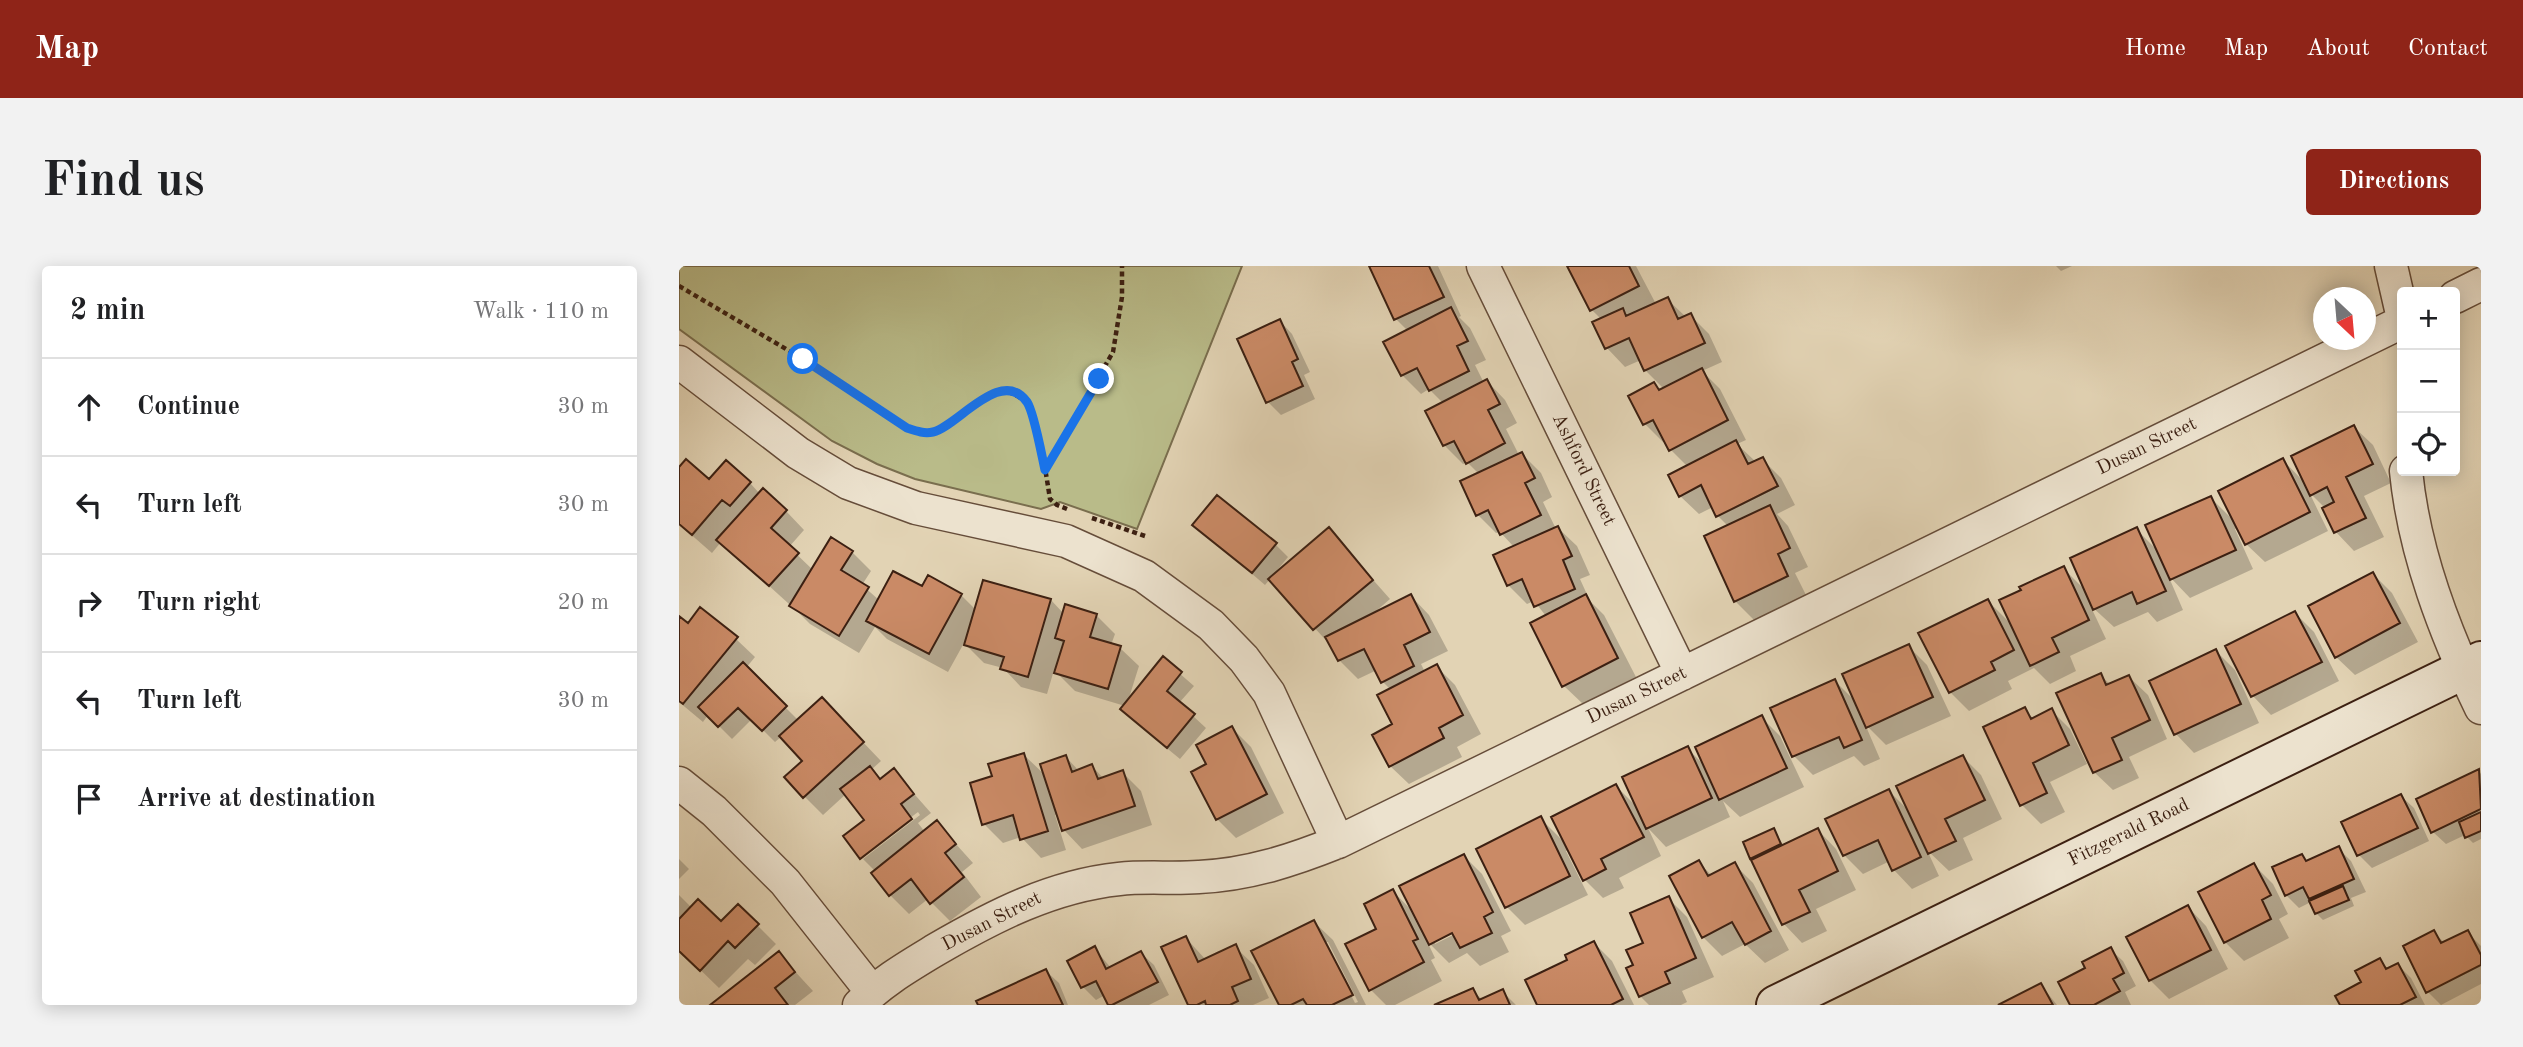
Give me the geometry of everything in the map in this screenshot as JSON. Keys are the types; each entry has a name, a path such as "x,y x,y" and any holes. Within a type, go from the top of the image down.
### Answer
{"main road":[{"name":"Fitzgerald Road","path":"1776,1005 2472,665"}],"street":[{"name":"Ashford Street","path":"1483,266 1682,674"},
{"path":"2391,266 2397,292"},
{"path":"2460,294 2481,284"},
{"name":"Dusan Street","path":"865,998 906,967 985,921 1049,893 1119,878 1200,877 1244,872 1292,860 1338,842 2397,324"},
{"path":"679,362 797,453 848,483 916,508 1066,541 1144,576 1211,625 1244,659 1269,694 1338,842"},
{"path":"2406,476 2409,506 2421,558 2472,665 2481,708"},
{"path":"679,783 714,811 785,882 865,998"}],"path":[{"path":"1045,470 1113,352 1122,297 1122,266"},
{"path":"679,286 803,359 907,428 920,433 945,427 990,394 1006,391 1016,394 1027,402 1040,445 1050,499 1069,510"},
{"path":"1082,514 1145,536"}],"green space":[{"path":"679,266 1242,266 1137,529 1060,502 1041,509 915,479 877,464 832,441 679,329"}],"building":[{"path":"1369,266 1429,266 1444,297 1394,320"},
{"path":"1567,266 1629,266 1639,286 1590,311"},
{"path":"1668,297 1678,319 1691,313 1705,343 1644,371 1629,338 1605,349 1592,322 1623,308 1626,316"},
{"path":"1451,307 1468,341 1457,346 1469,371 1429,391 1417,368 1401,376 1383,342"},
{"path":"1280,319 1298,359 1292,362 1303,386 1266,403 1237,339"},
{"path":"1702,368 1728,420 1669,451 1653,420 1643,425 1628,396 1654,382 1659,390"},
{"path":"1487,379 1500,404 1488,410 1505,443 1466,464 1454,441 1443,446 1425,411"},
{"path":"2354,425 2373,464 2346,477 2366,518 2334,533 2322,508 2334,502 2327,487 2310,496 2291,456"},
{"path":"1736,440 1748,464 1763,457 1778,486 1716,517 1701,485 1679,497 1668,475"},
{"path":"1522,452 1535,478 1525,483 1541,515 1500,535 1488,510 1476,516 1460,481"},
{"path":"2283,458 2310,512 2245,545 2218,491"},
{"path":"686,459 709,479 726,460 751,482 730,506 722,500 692,535 679,524 679,467"},
{"path":"763,488 787,510 771,528 799,553 769,586 716,540"},
{"path":"1217,495 1277,543 1252,573 1192,525"},
{"path":"2211,496 2236,550 2170,580 2145,525"},
{"path":"1770,505 1790,548 1778,554 1788,576 1734,602 1704,536"},
{"path":"1558,526 1572,556 1563,560 1575,589 1534,607 1522,579 1507,586 1493,555"},
{"path":"1329,527 1373,580 1313,630 1268,579"},
{"path":"2137,527 2166,591 2137,604 2132,592 2093,610 2070,558"},
{"path":"831,537 853,551 841,570 869,587 839,636 789,606"},
{"path":"2064,566 2089,620 2052,638 2059,652 2030,666 1999,600 2021,590 2019,587"},
{"path":"893,571 922,586 928,575 962,594 929,654 866,621"},
{"path":"2373,572 2400,623 2335,658 2308,606"},
{"path":"983,580 1051,599 1028,677 1000,669 1004,657 964,645"},
{"path":"1411,594 1430,632 1404,645 1414,666 1381,683 1364,649 1338,661 1325,637"},
{"path":"1586,594 1618,658 1562,687 1530,623"},
{"path":"1988,599 2014,650 1991,662 1995,670 1949,693 1918,633"},
{"path":"1065,604 1097,614 1090,637 1121,646 1108,689 1054,673 1064,641 1055,638"},
{"path":"700,607 738,637 683,704 679,701 679,616 688,623"},
{"path":"2295,611 2322,662 2251,697 2225,646"},
{"path":"1909,644 1933,697 1866,728 1842,674"},
{"path":"2216,649 2241,704 2174,735 2149,681"},
{"path":"1163,656 1182,672 1167,691 1195,714 1167,748 1120,709"},
{"path":"743,662 787,706 762,731 738,708 718,727 698,707"},
{"path":"1437,664 1463,715 1439,728 1444,738 1389,767 1372,735 1392,724 1377,695"},
{"path":"2101,673 2106,685 2129,675 2150,720 2112,738 2122,760 2093,773 2056,693"},
{"path":"1835,679 1862,740 1844,748 1839,737 1792,757 1770,708"},
{"path":"822,697 864,742 803,798 784,777 802,761 779,736"},
{"path":"2025,707 2031,719 2052,708 2069,745 2033,763 2047,793 2020,806 1983,727"},
{"path":"1762,715 1787,768 1719,800 1695,747"},
{"path":"1232,726 1267,794 1216,820 1191,772 1206,764 1196,745"},
{"path":"1688,746 1712,798 1646,829 1622,777"},
{"path":"1024,753 1048,831 1020,840 1013,815 982,825 970,783 992,776 988,764"},
{"path":"1066,755 1072,772 1092,764 1098,779 1123,770 1135,806 1062,831 1040,764"},
{"path":"1963,755 1985,800 1945,819 1956,841 1928,854 1896,786"},
{"path":"870,766 880,779 894,768 914,794 901,804 912,819 860,859 843,836 864,820 840,789"},
{"path":"2479,769 2481,809 2431,833 2416,799"},
{"path":"1616,784 1644,837 1601,859 1606,869 1583,881 1551,817"},
{"path":"1889,789 1921,857 1892,871 1878,840 1843,856 1825,819"},
{"path":"2401,794 2418,828 2357,856 2341,822"},
{"path":"2481,812 2481,831 2465,838 2459,822"},
{"path":"1541,816 1570,876 1505,908 1476,849"},
{"path":"937,820 956,844 945,853 964,877 930,904 911,879 889,896 871,873"},
{"path":"1774,828 1781,844 1750,859 1743,842"},
{"path":"1818,828 1838,871 1799,890 1810,912 1782,925 1751,860"},
{"path":"2339,846 2354,879 2309,899 2303,887 2285,896 2272,867 2302,854 2306,861"},
{"path":"1464,854 1493,912 1484,917 1492,933 1460,948 1452,933 1429,945 1399,886"},
{"path":"1699,860 1708,876 1735,862 1771,931 1745,945 1732,922 1702,938 1669,876"},
{"path":"2254,863 2271,895 2262,900 2271,919 2224,943 2198,892"},
{"path":"2343,886 2349,900 2315,914 2309,901"},
{"path":"1393,889 1418,939 1413,941 1424,962 1369,991 1345,944 1376,929 1364,904"},
{"path":"1669,896 1696,958 1665,972 1670,983 1639,997 1626,968 1633,965 1626,950 1643,943 1630,913"},
{"path":"698,899 721,921 738,904 759,924 735,948 728,941 700,971 679,951 679,919"},
{"path":"2188,905 2211,950 2149,981 2126,937"},
{"path":"1314,920 1353,995 1332,1005 1307,1005 1303,999 1291,1005 1279,1005 1251,951"},
{"path":"2434,930 2441,943 2468,930 2481,955 2481,965 2426,993 2403,946"},
{"path":"1186,936 1198,962 1236,944 1251,979 1232,987 1238,1001 1230,1005 1206,1005 1205,1001 1188,1005 1161,947"},
{"path":"1594,941 1623,999 1611,1005 1537,1005 1525,980 1567,960 1565,955"},
{"path":"1095,946 1106,969 1141,951 1158,982 1108,1005 1096,981 1081,988 1067,961"},
{"path":"2111,947 2124,973 2113,979 2120,991 2094,1005 2070,1005 2058,982 2085,968 2082,962"},
{"path":"779,951 795,972 775,988 788,1005 710,1005"},
{"path":"2380,958 2386,969 2398,963 2416,997 2400,1005 2340,1005 2335,996 2361,982 2355,971"},
{"path":"1046,969 1063,1005 978,1005 976,1001"},
{"path":"2041,983 2053,1005 1998,1005"},
{"path":"1473,988 1479,1000 1503,989 1510,1005 1434,1005"}],"route":[{"path":"803,359 907,428 920,433 945,427 990,394 1006,391 1016,394 1027,402 1045,470 1099,379"}]}
